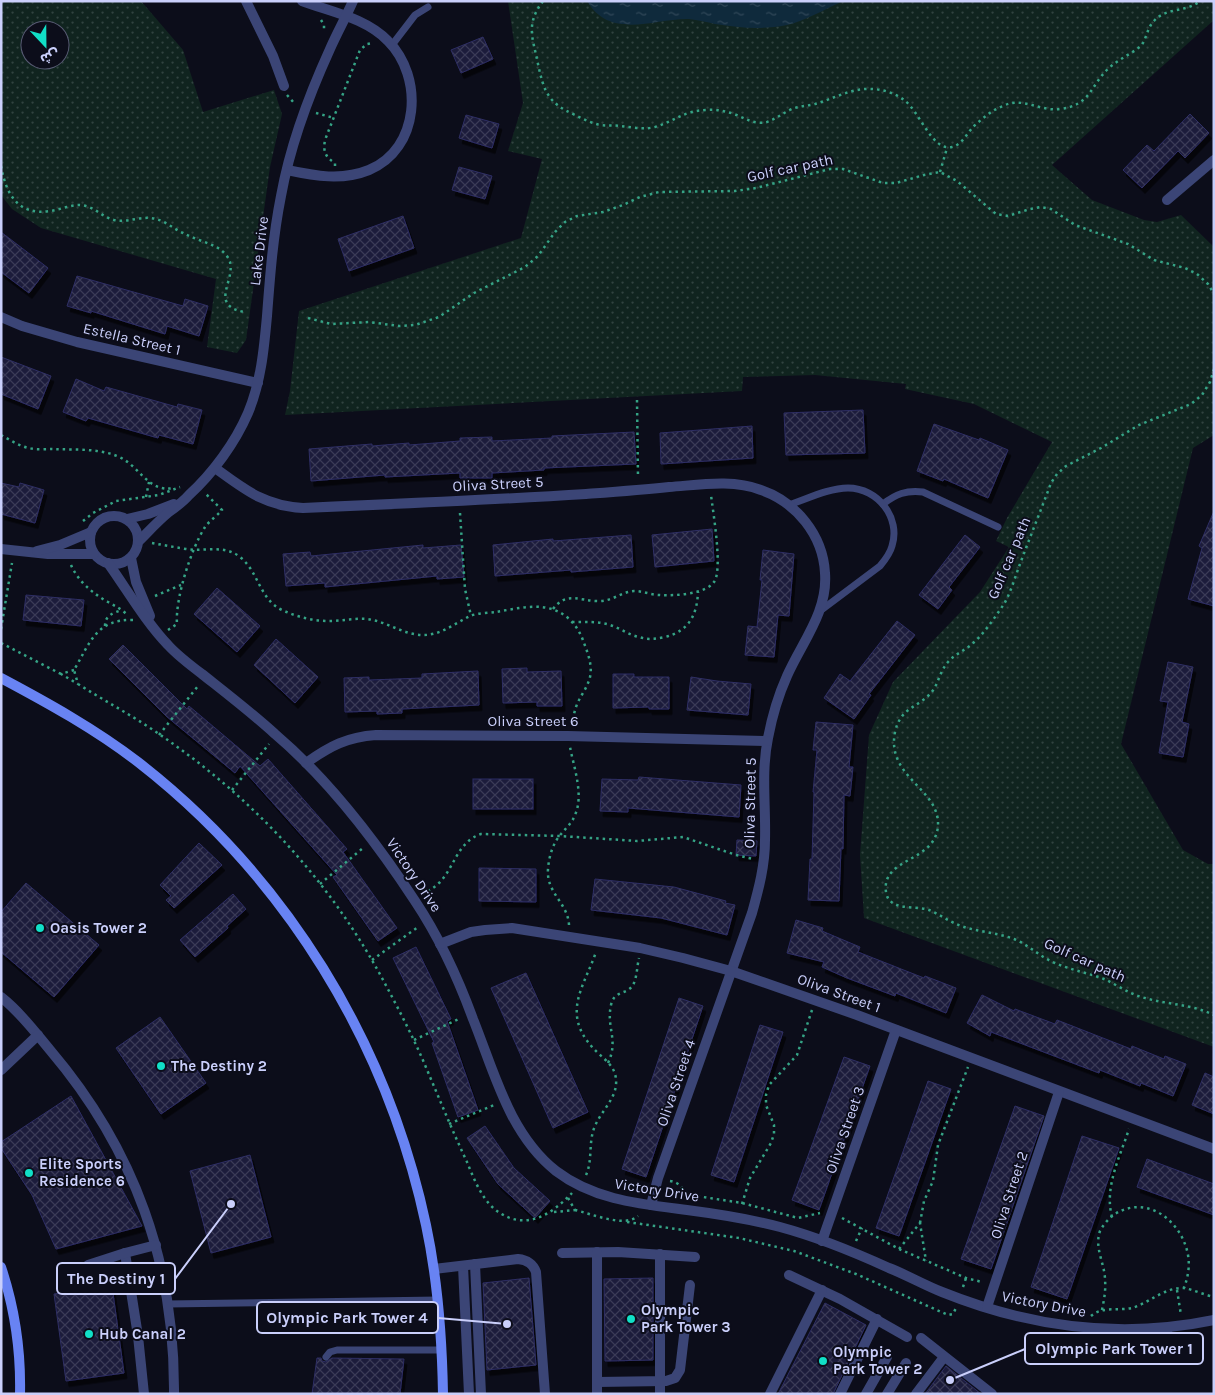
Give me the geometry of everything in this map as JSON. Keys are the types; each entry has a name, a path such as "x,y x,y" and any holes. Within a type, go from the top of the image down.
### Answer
{"main road":[{"path":"1,678 89,728 137,762 182,799 224,840 263,884 300,932 332,982 361,1034 385,1089 417,1186 434,1269 438,1300 443,1394"},
{"path":"1,1267 10,1294 18,1333 21,1373 20,1394"}],"street":[{"path":"246,1 273,56 284,86"},
{"path":"287,170 320,177 333,177 353,175 369,170 384,162 396,150 404,137 411,114 411,90 408,72 400,56 389,42 376,30 347,16 302,1"},
{"name":"Lake Drive","path":"139,541 188,497 215,468 248,413 258,383 262,362 280,197 299,130 330,48 353,1"},
{"path":"1168,200 1214,160"},
{"name":"Estella Street 1","path":"1,317 22,326 77,342 258,383"},
{"name":"Oliva Street 5","path":"215,468 253,496 290,507 460,501 710,484 744,485 760,489 789,505 803,518 814,535 822,553 825,572 825,592 820,611 787,676 774,712 767,741 764,779 766,826 761,880 752,913 731,971"},
{"name":"Lake Drive","path":"127,519 169,506 188,497"},
{"path":"110,516 119,516 127,519 138,532 139,541 135,553 131,558 116,564 100,560 94,554 90,540 91,532 95,525 102,519 110,516"},
{"path":"29,553 60,545 91,532"},
{"path":"1,549 66,555 94,554"},
{"name":"Victory Drive","path":"131,558 136,582 158,633"},
{"name":"Victory Drive","path":"108,563 158,633 177,654 277,735 306,762 364,829 428,920 471,1014 505,1101 521,1130 545,1161 556,1170 602,1196 647,1205 740,1218 776,1226 822,1241 888,1267 959,1299 1043,1322 1084,1328 1143,1330 1214,1320"},
{"name":"Oliva Street 6","path":"306,762 336,743 363,736 568,736 767,741"},
{"name":"Oliva Street 1","path":"440,944 471,932 498,928 525,929 640,948 731,971 972,1057 1059,1092 1214,1149"},
{"name":"Oliva Street 4","path":"647,1205 731,971"},
{"path":"1,997 38,1035 69,1072 97,1112 141,1199 156,1245 168,1304 174,1394"},
{"name":"Oliva Street 3","path":"822,1241 896,1030"},
{"path":"1,1070 38,1035"},
{"name":"Oliva Street 2","path":"987,1307 1059,1092"},
{"path":"88,1265 156,1245"},
{"path":"562,1253 597,1252 695,1257"},
{"path":"597,1252 597,1394"},
{"path":"125,1253 138,1336 144,1394"},
{"path":"660,1254 660,1394"},
{"path":"434,1269 518,1259 524,1260 534,1267 536,1272 544,1394"},
{"path":"475,1264 481,1394"},
{"path":"84,1280 127,1266"},
{"path":"463,1266 469,1394"},
{"path":"789,1275 822,1290 907,1337"},
{"path":"597,1382 671,1381 678,1374 690,1285"},
{"path":"770,1394 822,1290"},
{"path":"840,1394 877,1319"},
{"path":"920,1338 992,1394"},
{"path":"866,1394 887,1357"},
{"path":"916,1394 944,1357"},
{"path":"887,1394 906,1363"}],"lane":[{"path":"389,42 415,15 428,7"},
{"path":"789,505 846,488 857,488 867,492 883,504 903,492 913,490 923,492 998,527"},
{"name":"Oliva Street 5","path":"820,611 880,566 887,557 892,547 894,535 891,519 883,504"},
{"path":"168,1304 438,1300"},
{"path":"1096,1328 1113,1348 1122,1354 1128,1355 1158,1352 1164,1345 1170,1327"},
{"path":"326,1357 330,1352 337,1350 442,1350"}],"path":[{"path":"542,1 535,12 531,30 543,85 550,98 559,108 592,123 603,126 653,127 664,124 683,114 708,110 731,113 761,123 794,108 814,104 848,92 872,89 894,94 905,100 938,144 947,148 957,146 972,128 988,115 1011,103 1023,103 1053,110 1076,105 1090,95 1110,66 1142,46 1149,28 1158,17 1168,12 1191,8 1200,1"},
{"path":"333,177 335,163 326,156 325,140 360,50 366,44 375,43 380,45 389,42"},
{"path":"947,148 940,172 957,181 996,214 1008,216 1041,207 1051,209 1075,225 1092,232 1110,236 1128,244 1154,260 1185,268 1198,274 1208,284 1214,294"},
{"path":"1,166 10,196 19,205 34,211 48,212 79,205 94,208 102,215 123,221 148,218 158,219 184,234 217,248 225,254 230,263 230,273 224,294 227,303 234,310 244,312"},
{"name":"Golf car path","path":"308,318 331,324 369,322 400,326 439,317 474,293 525,267 538,256 555,232 565,222 577,216 603,212 640,197 659,192 735,191 756,188 830,168 843,169 883,183 910,181 924,175 940,172"},
{"name":"Golf car path","path":"1214,369 1210,382 1202,395 1191,404 1139,426 1066,466 1051,483 1004,603 971,646 958,653 947,663 929,696 907,710 895,732 894,745 897,758 908,777 934,804 938,818 937,832 931,846 920,855 900,864 885,883 886,895 894,904 905,908 919,907 965,927 1016,940 1055,963 1106,980 1132,994 1202,1009 1214,1015"},
{"path":"638,400 638,490"},
{"path":"1,435 31,449 77,450 115,455 133,465 149,482 157,487 165,489 181,486"},
{"path":"80,524 116,501 159,495 192,479 222,510 206,526 195,549 181,585 180,601 176,612 177,624 158,633"},
{"path":"146,497 149,482"},
{"path":"553,609 562,600 568,598 597,602 614,599 634,591 661,595 704,590 714,582 718,570 710,484"},
{"path":"460,501 465,589 471,616"},
{"path":"139,541 186,549 223,549 240,557 251,571 264,595 271,602 303,618 330,621 355,618 368,619 414,634 426,635 448,630 471,616 533,606 553,609 568,618 580,634 589,654 591,674 589,683 576,707 568,736 578,788 578,808 549,857 549,885 570,922 569,936"},
{"path":"1,629 14,551"},
{"path":"61,674 74,670 99,630 116,621 133,620 122,609 104,600 76,576 66,555"},
{"path":"572,622 611,625 645,639 668,636 677,633 690,623 697,609 698,592"},
{"path":"1,643 61,674 159,735 231,790 280,836 320,884 372,961 414,1040 449,1124 480,1190 489,1204 497,1211 516,1220 528,1220 545,1216 568,1198 580,1185 589,1169 594,1128 615,1090 615,1072 584,1036 577,1016 580,990 600,941"},
{"path":"74,670 78,684"},
{"path":"159,735 206,677"},
{"path":"231,790 277,735"},
{"path":"414,899 439,883 464,844 474,836 488,834 637,841 683,837 736,855 764,861"},
{"path":"320,884 372,840"},
{"path":"372,961 428,920"},
{"path":"608,1063 613,1048 609,1018 611,1003 618,994 626,991 633,985 640,948"},
{"path":"740,1218 750,1178 771,1143 774,1134 774,1125 766,1105 769,1085 796,1055 815,1000"},
{"path":"414,1040 471,1014"},
{"path":"926,1261 920,1223 924,1201 934,1181 938,1145 972,1057"},
{"path":"449,1124 505,1101"},
{"path":"1112,1217 1109,1206 1110,1187 1132,1118"},
{"path":"568,1198 576,1210"},
{"path":"627,1222 637,1217 647,1205"},
{"path":"1102,1310 1105,1280 1103,1265 1098,1251 1098,1241 1100,1232 1112,1217 1122,1210 1142,1207 1156,1211 1169,1219 1182,1236 1188,1256 1188,1272 1184,1288"},
{"path":"552,1212 576,1210 627,1222 739,1238 794,1251 856,1274 948,1315 955,1311 959,1299"},
{"path":"899,1249 920,1223"},
{"path":"1084,1328 1094,1314 1102,1310 1124,1310 1137,1306 1160,1294 1184,1288 1214,1297"}],"green space":[{"path":"1,1 141,1 183,50 203,112 274,90 282,114 270,167 246,340 237,353 207,347 216,279 41,228 12,209 1,195"},
{"path":"508,1 1214,1 1214,20 1052,165 1092,200 1144,220 1157,222 1181,215 1214,247 1214,435 1193,448 1121,744 1183,850 1208,864 1214,864 1214,1047 864,918 860,855 869,735 893,682 980,592 1009,547 996,541 1007,518 1052,442 974,404 905,389 906,384 815,375 743,377 742,391 285,415 290,391 299,311 521,238 542,159 508,151 523,103"}],"water":[{"path":"587,1 843,1 793,23 778,27 751,28 689,19 634,25 621,24 608,21 597,13"}],"building":[{"path":"483,37 493,59 461,73 451,50"},
{"path":"1190,114 1209,133 1185,158 1178,151 1142,188 1123,170 1147,145 1154,151"},
{"path":"466,115 499,124 492,148 459,138"},
{"path":"459,167 492,176 485,199 452,190"},
{"path":"403,216 414,248 349,271 338,239"},
{"path":"1,232 48,268 29,293 1,272"},
{"path":"77,276 183,306 185,299 208,306 199,336 167,326 165,334 91,311 91,313 67,306"},
{"path":"1,357 51,376 38,409 1,394"},
{"path":"76,379 104,391 106,387 177,407 178,404 202,410 193,444 159,435 158,438 88,418 86,421 63,412"},
{"path":"863,410 865,453 786,455 784,413"},
{"path":"934,424 979,440 980,438 1008,450 988,498 944,479 943,481 917,471"},
{"path":"752,426 753,458 661,464 660,433"},
{"path":"634,432 636,464 544,468 544,470 492,473 492,478 460,478 460,473 385,477 385,475 311,481 309,449 372,444 372,446 409,443 409,445 460,441 460,438 492,437 492,441"},
{"path":"1,483 19,487 20,483 44,490 35,523 1,514"},
{"path":"1214,511 1214,606 1188,599 1202,548 1199,546"},
{"path":"712,529 714,561 655,567 652,535"},
{"path":"631,535 633,567 495,576 493,545 553,539 553,541"},
{"path":"965,535 980,547 949,587 952,590 938,609 919,595"},
{"path":"423,545 423,548 461,545 464,577 437,579 437,576 325,587 325,583 286,586 283,554 310,552 311,556"},
{"path":"763,550 794,554 789,616 778,615 774,657 745,655 748,626 757,627"},
{"path":"217,588 260,626 237,652 194,614"},
{"path":"26,595 84,600 81,626 23,620"},
{"path":"897,621 915,635 869,694 871,695 854,719 824,698 840,674 850,681"},
{"path":"276,639 318,677 295,703 254,665"},
{"path":"123,645 187,709 189,706 260,766 268,759 347,849 343,852 397,928 378,941 333,877 337,875 240,766 235,773 166,716 109,659"},
{"path":"1168,662 1193,667 1182,722 1189,724 1183,757 1159,753 1168,702 1160,701"},
{"path":"527,668 527,672 561,671 562,706 537,706 537,702 503,703 502,669"},
{"path":"478,671 479,705 402,709 402,713 377,714 377,711 345,712 344,678 369,677 369,680 422,678 422,674"},
{"path":"613,674 634,674 634,677 669,677 669,709 649,709 649,707 613,708"},
{"path":"691,677 751,684 748,715 687,710"},
{"path":"816,722 853,725 849,767 853,767 850,796 844,795 843,849 841,848 839,901 808,900 810,859 812,859 813,792 817,750 813,750"},
{"path":"639,777 741,785 739,817 628,808 628,812 600,811 602,779 638,780"},
{"path":"473,779 533,779 533,809 473,809"},
{"path":"737,840 757,841 756,856 736,855"},
{"path":"199,843 222,865 174,908 166,900 171,896 160,885"},
{"path":"479,868 536,869 536,902 479,901"},
{"path":"595,879 674,887 726,901 725,903 735,905 727,935 661,918 591,910"},
{"name":"Oasis Tower 2","path":"26,883 99,945 54,997 1,952 1,912"},
{"path":"233,894 246,909 195,957 180,940"},
{"path":"796,920 823,928 822,931 860,947 858,952 924,978 925,976 956,988 946,1013 896,993 895,996 847,978 822,967 824,962 787,953"},
{"path":"416,947 451,1019 447,1021 478,1110 458,1117 432,1043 434,1042 393,958"},
{"path":"526,973 588,1112 553,1128 491,988"},
{"path":"982,995 1014,1011 1015,1009 1055,1024 1057,1020 1131,1049 1132,1046 1164,1059 1165,1056 1186,1064 1173,1096 1141,1083 1140,1086 1100,1070 1099,1073 991,1032 990,1036 967,1023"},
{"path":"679,998 703,1006 646,1177 622,1169"},
{"name":"The Destiny 2","path":"160,1017 206,1083 161,1114 116,1048"},
{"path":"760,1025 783,1032 734,1182 711,1175"},
{"path":"844,1057 870,1066 819,1210 792,1200"},
{"path":"1205,1073 1214,1077 1214,1114 1192,1105"},
{"path":"928,1081 951,1089 899,1236 876,1228"},
{"path":"71,1096 142,1226 56,1249 32,1195 1,1148 1,1142"},
{"path":"1015,1106 1044,1116 991,1269 961,1259"},
{"path":"485,1126 514,1168 550,1201 535,1218 498,1184 467,1138"},
{"path":"1082,1136 1119,1148 1067,1299 1031,1287"},
{"path":"250,1155 271,1237 211,1253 190,1171"},
{"path":"1147,1159 1214,1184 1214,1215 1137,1187"},
{"path":"529,1278 536,1365 487,1370 483,1283"},
{"name":"Olympic Park Tower 3","path":"653,1278 653,1360 605,1361 604,1279"},
{"name":"Hub Canal 2","path":"112,1286 124,1373 66,1381 54,1294"},
{"name":"Olympic Park Tower 2","path":"825,1303 866,1325 833,1394 778,1394"},
{"path":"317,1358 321,1358 322,1361 326,1362 332,1358 404,1359 400,1394 312,1394"},
{"path":"946,1366 981,1394 925,1394"}],"place":[{"name":"Oasis Tower 2","path":"40,928"},
{"name":"The Destiny 2","path":"161,1066"},
{"name":"Elite Sports Residence 6","path":"29,1173"},
{"name":"The Destiny 1","path":"231,1204"},
{"name":"Olympic Park Tower 3","path":"631,1319"},
{"name":"Olympic Park Tower 4","path":"507,1324"},
{"name":"Hub Canal 2","path":"89,1334"},
{"name":"Olympic Park Tower 2","path":"823,1361"},
{"name":"Olympic Park Tower 1","path":"950,1380"}]}
